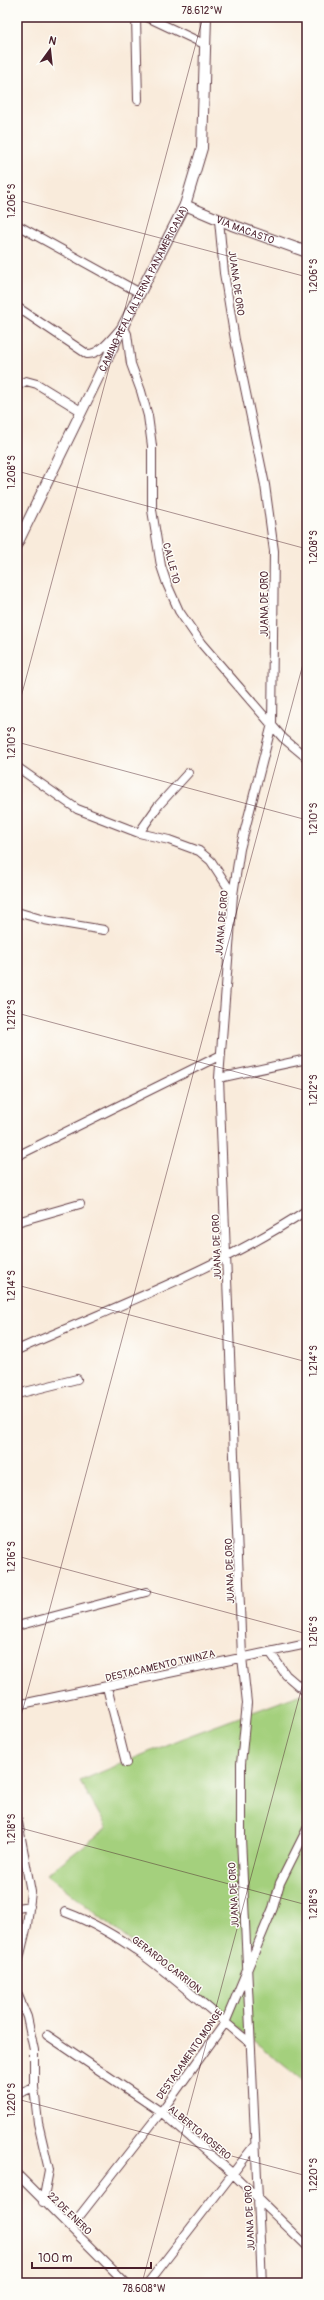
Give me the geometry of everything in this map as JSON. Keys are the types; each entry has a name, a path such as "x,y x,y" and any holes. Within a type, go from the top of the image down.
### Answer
{"street":[{"path":"136,17 138,100"},
{"path":"147,17 204,44"},
{"name":"CAMINO REAL (ALTERNA PANAMERICANA)","path":"17,544 123,326 185,205 202,148 206,17"},
{"name":"VIA MACASTO","path":"185,205 219,220 307,252"},
{"name":"JUANA DE ORO","path":"219,220 224,273 235,340 265,485 274,551 272,724 240,850 233,895 219,1078 227,1257 228,1342 242,1657 246,1703 241,1764 241,1838 254,2146 259,2199 262,2283"},
{"path":"17,225 140,293"},
{"path":"17,306 87,354 92,354 99,351 123,326"},
{"name":"CALLE 10","path":"123,326 127,334 131,364 148,416 152,446 152,510 166,584 179,611 201,643 283,738 307,758"},
{"path":"17,386 26,381 37,384 81,411"},
{"path":"17,767 77,809 138,833 169,840 199,851 211,861 233,895"},
{"path":"138,833 158,806 188,774"},
{"path":"17,912 44,920 104,930"},
{"path":"17,1156 221,1055"},
{"path":"219,1078 307,1059"},
{"path":"17,1222 80,1204"},
{"path":"17,1350 227,1257 307,1210"},
{"path":"17,1394 77,1379"},
{"path":"17,1626 146,1592"},
{"name":"DESTACAMENTO TWINZA","path":"17,1705 307,1644"},
{"path":"270,1652 286,1675 307,1693"},
{"path":"107,1687 126,1763"},
{"path":"17,1817 31,1892 30,1906 17,1967"},
{"name":"DESTACAMENTO MONGE","path":"71,2228 161,2112 225,2023 247,1974 273,1908 280,1883 307,1829"},
{"path":"17,1908 30,1906"},
{"name":"GERARDO CARRION","path":"64,1912 88,1920 149,1960 250,2043"},
{"path":"17,1993 27,2017 34,2050 34,2088 38,2123 49,2170 43,2202"},
{"name":"ALBERTO ROSERO","path":"47,2035 161,2112 232,2173 307,2246"},
{"path":"17,2094 34,2088"},
{"path":"148,2283 254,2146"},
{"name":"22 DE ENERO","path":"17,2174 43,2202 126,2283"}],"green space":[{"path":"307,1692 307,2084 47,1874 107,1828 80,1781 180,1739"}]}
